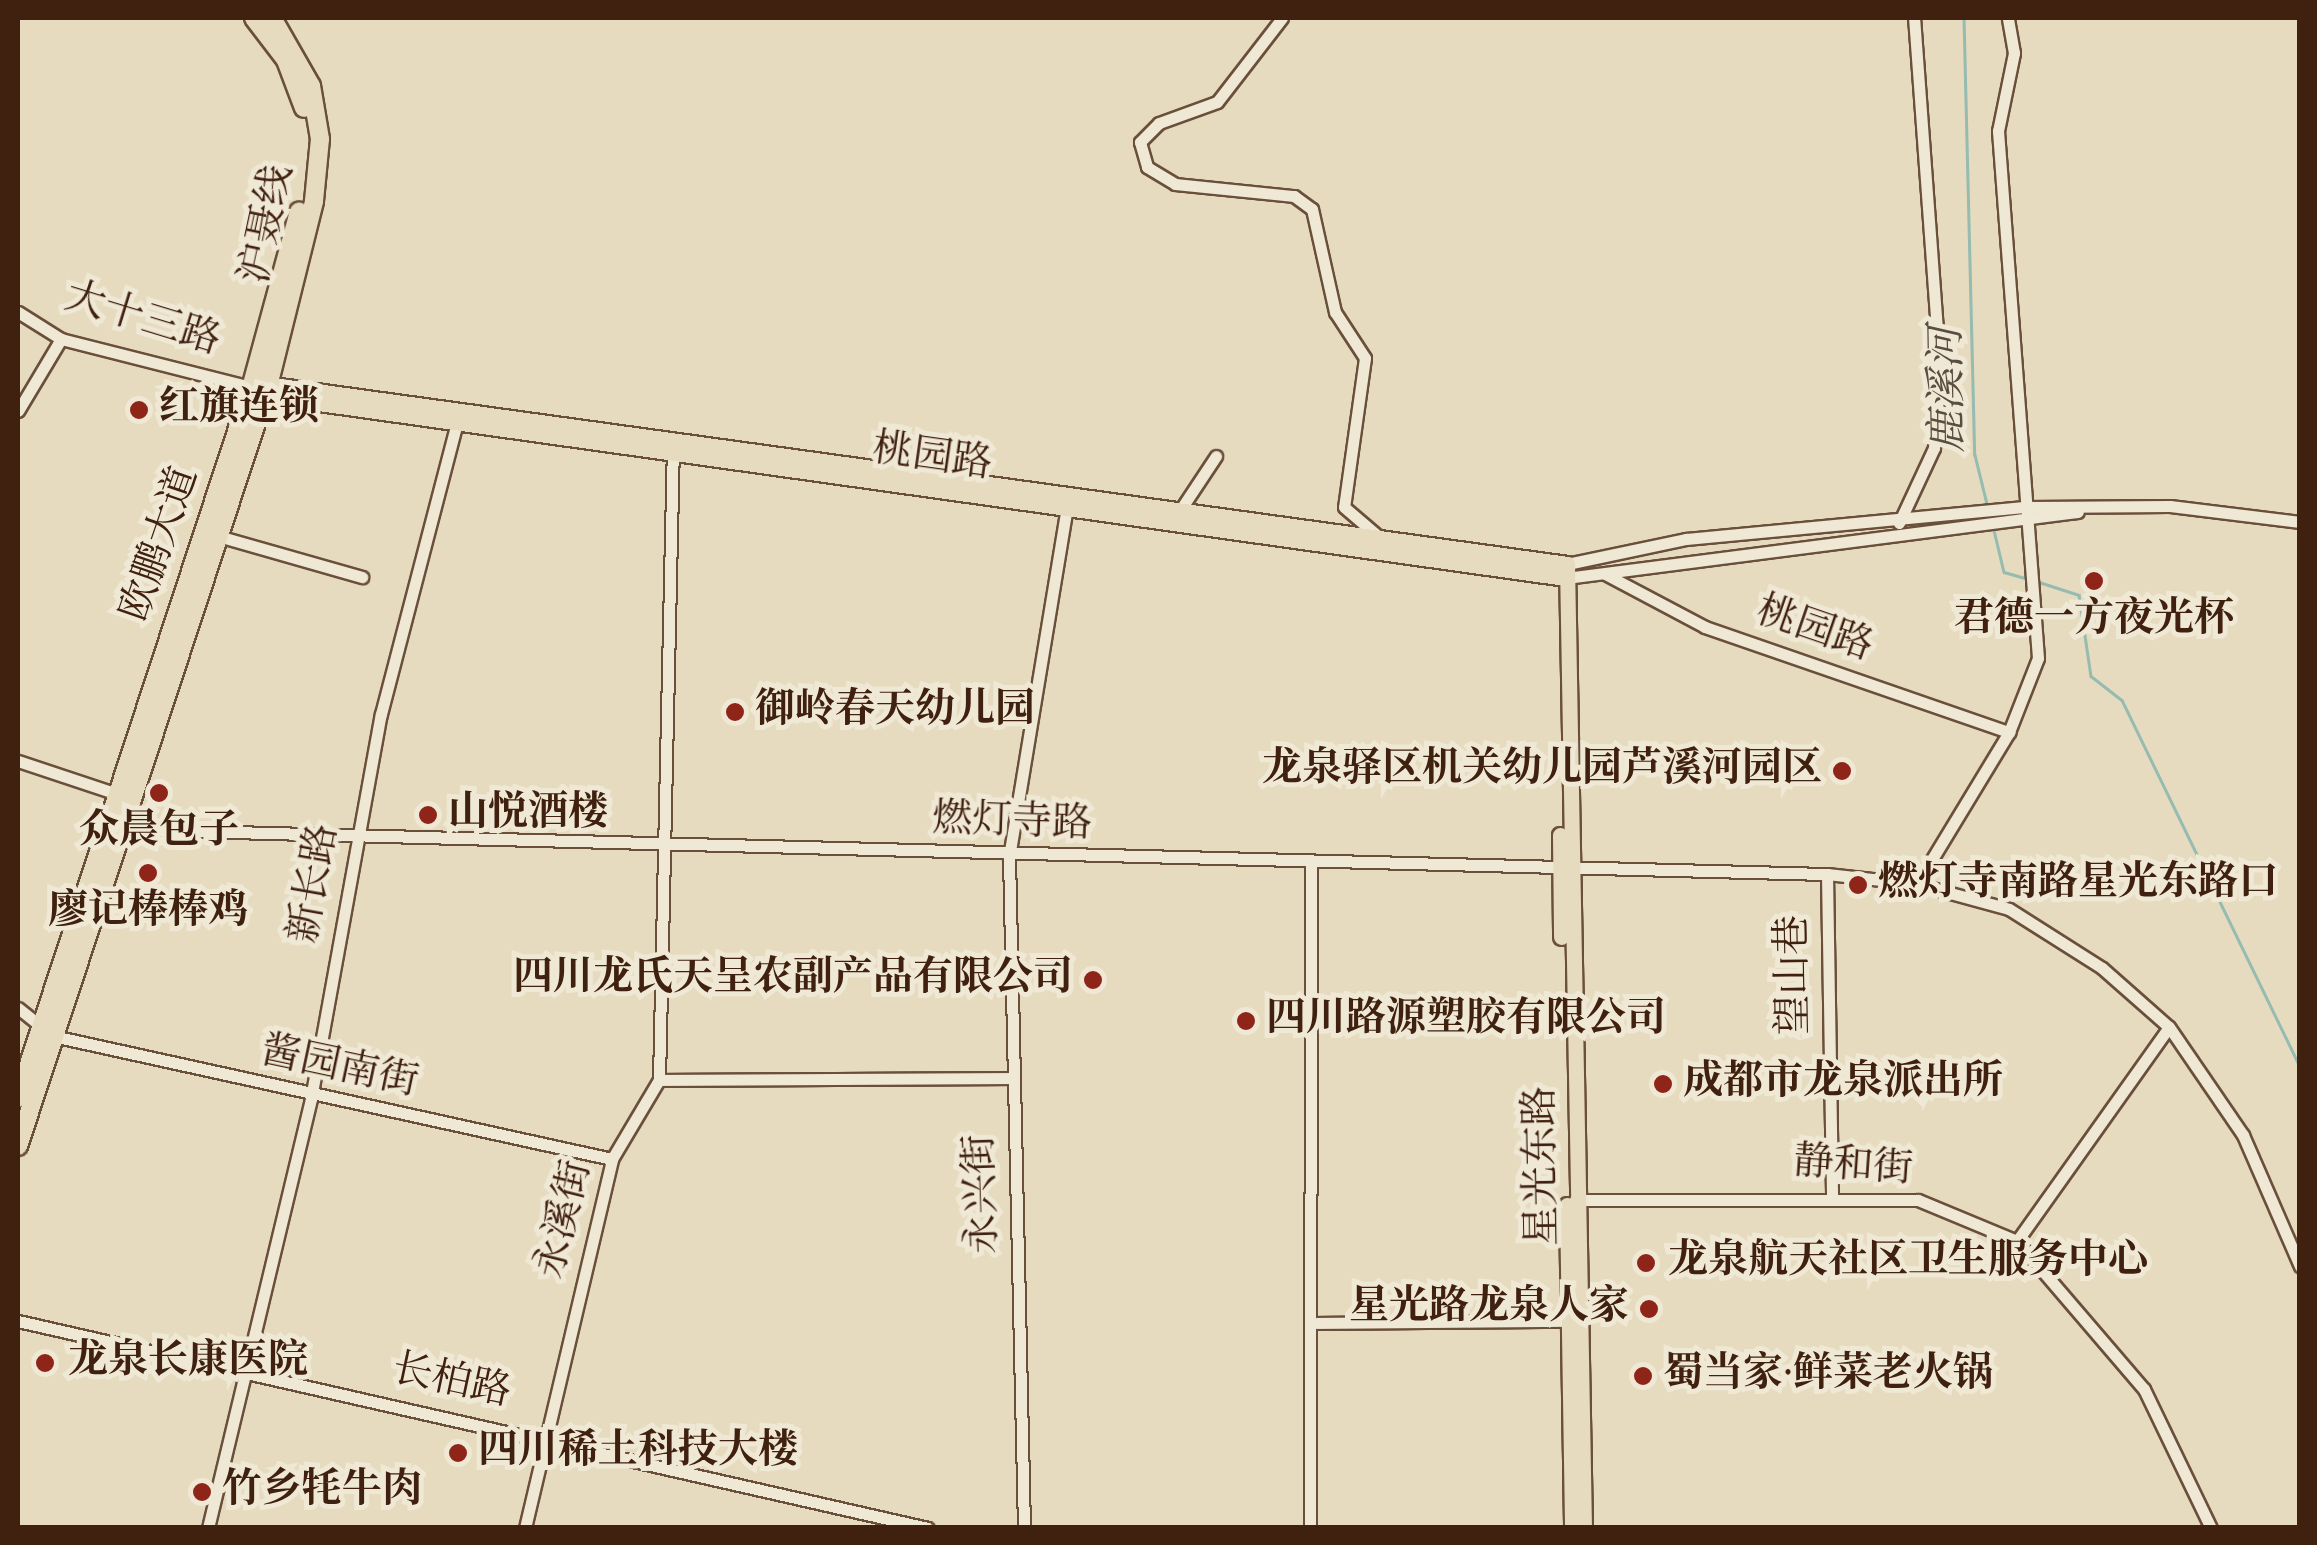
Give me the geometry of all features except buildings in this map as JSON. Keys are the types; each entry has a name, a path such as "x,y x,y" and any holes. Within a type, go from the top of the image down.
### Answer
{"highway":[{"name":"欧鹏大道","path":"124,796 218,536 309,170 299,86 254,18"},
{"name":"沪聂线","path":"257,389 320,161 311,86 272,18"},
{"name":"欧鹏大道","path":"18,1146 47,1032 257,389"},
{"name":"欧鹏大道","path":"18,1098 47,1032"}],"main road":[{"name":"桃园路","path":"257,389 1561,572"},
{"path":"1068,504 1176,515 1561,572"},
{"name":"星光东路","path":"1561,572 1572,1200 1584,1528"},
{"name":"星光东路","path":"1572,1200 1567,1321 1572,1528"}],"street":[{"path":"1282,18 1217,102 1159,122 1140,142 1147,167 1175,184 1294,196 1312,210 1334,312 1364,358 1344,507 1389,546"},
{"path":"1899,522 1934,448 1940,371 1914,18"},
{"path":"1917,884 2009,732 2038,658 2036,559 2026,507 1998,131 2014,53 2008,18"},
{"name":"大十三路","path":"18,312 61,339 257,389"},
{"path":"18,411 61,339"},
{"name":"新长路","path":"208,1528 312,1098 357,840 459,417"},
{"name":"永溪街","path":"525,1528 612,1159 659,1080 672,449"},
{"path":"1176,515 1216,456"},
{"name":"永兴街","path":"1024,1528 1008,857 1068,504"},
{"path":"1561,572 1686,538 1933,519 2026,507 2107,506 2300,522"},
{"name":"桃园路","path":"1561,572 1605,574 1638,563 2004,526 2107,506"},
{"path":"218,536 362,577"},
{"name":"桃园路","path":"1605,574 1704,627 2009,732"},
{"path":"18,761 124,796"},
{"name":"燃灯寺路","path":"113,828 357,840 1565,871 1827,874 1917,884 2010,909 2102,968 2169,1028 2244,1135 2300,1266"},
{"path":"1310,865 1316,1322 1310,1528"},
{"name":"望山巷","path":"1827,874 1832,1195"},
{"path":"18,1008 47,1032"},
{"path":"2018,1240 2169,1028"},
{"name":"酱园南街","path":"47,1032 312,1098 612,1159"},
{"path":"659,1080 1012,1078"},
{"name":"静和街","path":"1572,1200 1832,1195 1918,1200 2018,1240 2144,1389 2212,1528"},
{"name":"长柏路","path":"18,1321 547,1437 883,1523 928,1528"},
{"path":"1316,1322 1567,1321"}],"waterway":[{"name":"鹿溪河","path":"1964,18 1975,455 1987,504"},
{"name":"鹿溪河","path":"1993,526 2004,572 2028,579"},
{"name":"鹿溪河","path":"2036,581 2079,595 2091,676 2122,700 2300,1067"}],"place":[{"name":"红旗连锁","path":"139,410"},
{"name":"君德一方夜光杯","path":"2094,581"},
{"name":"御岭春天幼儿园","path":"735,712"},
{"name":"龙泉驿区机关幼儿园芦溪河园区","path":"1842,771"},
{"name":"众晨包子","path":"159,793"},
{"name":"山悦酒楼","path":"428,815"},
{"name":"廖记棒棒鸡","path":"148,873"},
{"name":"燃灯寺南路星光东路口","path":"1858,885"},
{"name":"四川龙氏天呈农副产品有限公司","path":"1093,980"},
{"name":"四川路源塑胶有限公司","path":"1246,1021"},
{"name":"成都市龙泉派出所","path":"1663,1084"},
{"name":"龙泉航天社区卫生服务中心","path":"1646,1263"},
{"name":"星光路龙泉人家","path":"1649,1309"},
{"name":"龙泉长康医院","path":"45,1363"},
{"name":"蜀当家·鲜菜老火锅","path":"1643,1376"},
{"name":"四川稀土科技大楼","path":"458,1453"},
{"name":"竹乡牦牛肉","path":"202,1492"}]}
